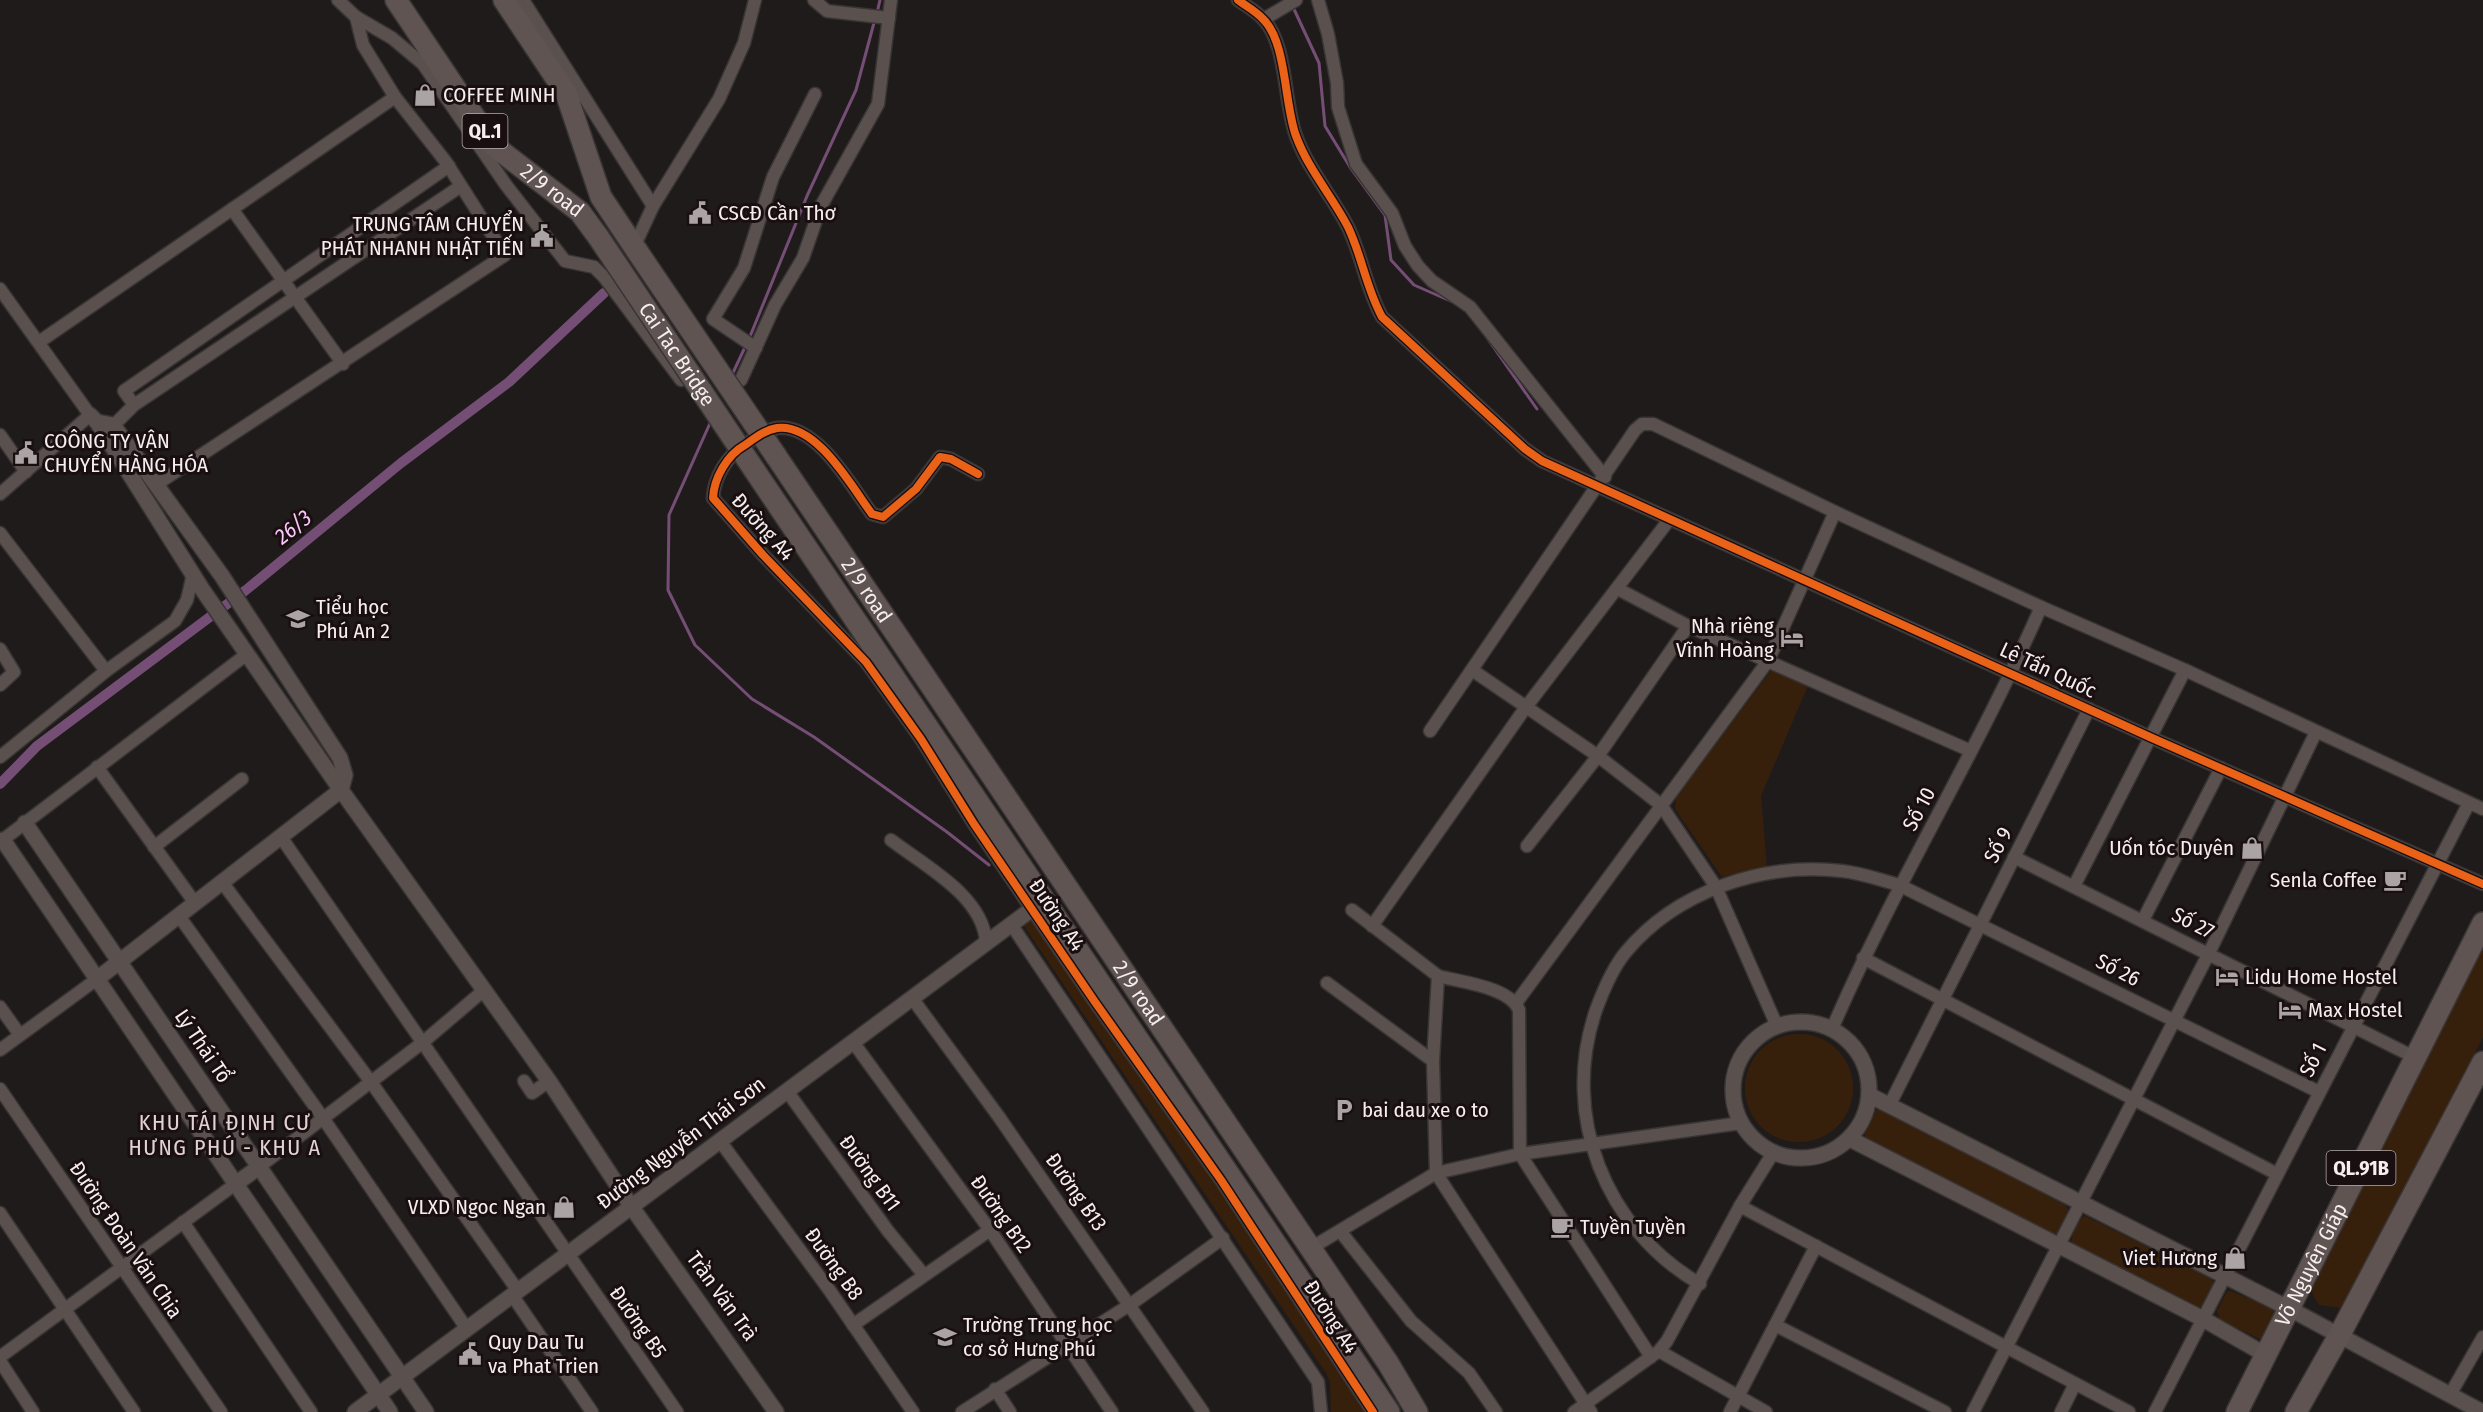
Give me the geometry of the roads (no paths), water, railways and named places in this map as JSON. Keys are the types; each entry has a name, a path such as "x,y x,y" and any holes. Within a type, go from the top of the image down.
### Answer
{"highway":[{"name":"2/9 road","path":"396,0 494,146 580,212 599,238"},
{"name":"2/9 road","path":"504,0 566,93 601,197 635,249"},
{"name":"Cai Tac Bridge","path":"599,238 755,471"},
{"name":"Cai Tac Bridge","path":"635,249 776,456"},
{"name":"2/9 road","path":"776,456 1311,1248 1388,1363 1417,1412"},
{"name":"2/9 road","path":"755,471 1389,1412"},
{"name":"Võ Nguyên Giáp","path":"2237,1412 2483,923"},
{"name":"QL.91B","path":"2295,1412 2340,1334 2483,1062"}],"street":[{"path":"338,0 356,17 392,38 423,64 506,185 565,261 594,267 604,277 681,380"},
{"path":"523,0 653,206"},
{"path":"635,249 653,206 719,99 744,43 755,0"},
{"path":"814,0 827,11 884,18"},
{"path":"741,380 754,346 803,258 821,206 879,104 884,18 891,0"},
{"path":"1238,0 1264,20 1290,3"},
{"path":"1318,0 1328,34 1337,83 1338,108 1356,164 1392,213 1405,246 1418,266 1432,280 1470,307 1602,481"},
{"path":"157,484 343,364 505,255 449,166 394,97 363,45 356,17"},
{"name":"Lê Tấn Quốc","path":"1264,20 1275,36 1286,100 1296,136 1308,163 1348,228 1373,300 1382,317 1533,455 1602,481 1669,520 2152,738 2483,884"},
{"path":"754,346 713,319 744,268 773,177 814,94"},
{"path":"39,342 394,97"},
{"path":"134,405 124,391 449,166"},
{"path":"0,494 26,472 134,405 461,186"},
{"path":"232,209 343,364"},
{"path":"0,289 101,424 157,484 247,613 340,758 345,775 340,790 98,979 0,1050"},
{"name":"Trần Văn Trà","path":"101,424 202,589 340,790 549,1081 631,1206 777,1412"},
{"path":"1430,731 1635,430 1642,424 1653,424 1835,512 2041,607 2185,670 2483,809"},
{"name":"Đường A4","path":"978,474 951,459 940,457 916,489 882,517 872,514 811,436 790,428 767,431 731,454 714,490 717,504 866,662 921,739 974,824 1032,909 1221,1180 1373,1412"},
{"path":"0,435 26,472"},
{"path":"1516,1003 1768,661 1835,512"},
{"path":"1372,926 1526,707 1669,520"},
{"path":"0,533 106,671"},
{"path":"0,758 106,671 175,621 186,600 193,574"},
{"path":"1618,589 1688,626 1971,752"},
{"name":"Số 10","path":"1832,1029 1863,958 1899,885 2012,673 2041,607"},
{"path":"1527,846 1598,756 1688,626"},
{"path":"0,649 14,671 0,685"},
{"path":"247,654 2,841 98,979 234,1185 390,1412"},
{"path":"1472,670 1598,756 1661,805 1716,887 1777,1026"},
{"path":"2074,886 2185,670"},
{"name":"Số 9","path":"1889,1106 2089,709"},
{"path":"1973,1412 2210,953 2287,797 2316,732"},
{"path":"97,767 195,903"},
{"path":"2144,920 2221,768"},
{"path":"154,847 242,779"},
{"name":"Số 1","path":"2155,1412 2469,803"},
{"name":"Lý Thái Tổ","path":"25,823 426,1412"},
{"name":"Đường B5","path":"280,837 677,1412"},
{"path":"891,840 952,888 978,912 984,924 986,942"},
{"name":"Số 27","path":"2014,857 2416,1058"},
{"name":"Số 26","path":"1700,1284 1655,1253 1634,1229 1605,1182 1590,1145 1583,1076 1589,1034 1601,995 1624,954 1660,919 1685,902 1716,887 1780,873 1826,870 1860,874 1899,885 2319,1092"},
{"path":"222,882 371,1082 515,1293 592,1412"},
{"name":"Đường Nguyễn Thái Sơn","path":"355,1412 1032,909"},
{"path":"1352,910 1438,976 1503,993 1516,1003 1519,1010 1520,1154 1655,1354 1766,1412"},
{"path":"179,916 323,1118 467,1329"},
{"path":"1011,924 1318,1382 1321,1412"},
{"path":"1863,958 2134,1097 2277,1174"},
{"path":"1438,976 1433,1062 1436,1173 1588,1408"},
{"path":"1327,983 1433,1062"},
{"path":"33,1412 0,1359 120,1267 260,1167 422,1043 483,991"},
{"name":"Đường B13","path":"912,998 1131,1304 1203,1412"},
{"path":"0,1007 20,1035"},
{"path":"1790,1022 1812,1022 1832,1029 1848,1041 1860,1057 1868,1075 1869,1095 1863,1118 1850,1138 1833,1151 1814,1158 1793,1159 1773,1153 1754,1141 1740,1123 1734,1102 1733,1080 1740,1060 1752,1042 1777,1026 1790,1022"},
{"name":"Đường B12","path":"853,1042 990,1230 1112,1412"},
{"path":"524,1081 532,1093 549,1081"},
{"name":"Đường Đoàn Văn Chia","path":"0,1089 221,1412"},
{"name":"Đường B11","path":"787,1091 888,1231 924,1275"},
{"path":"1869,1095 2340,1334 2482,1412"},
{"path":"1311,1248 1436,1173 1520,1154 1740,1123"},
{"path":"1850,1138 2203,1319 2266,1355"},
{"name":"Đường B8","path":"720,1141 854,1325 913,1412"},
{"path":"1574,1412 1588,1408 1655,1354 1700,1284 1740,1206 1773,1153"},
{"path":"1740,1206 2129,1412"},
{"path":"0,1213 134,1412"},
{"path":"183,1222 311,1412"},
{"path":"854,1325 990,1230"},
{"path":"1340,1231 1411,1321 1469,1373 1496,1412"},
{"path":"962,1412 1131,1304 1223,1238"},
{"path":"1730,1412 1816,1246"},
{"path":"1775,1325 1945,1412"},
{"path":"2451,1393 2483,1337"},
{"path":"2061,1412 2075,1384"},
{"path":"995,1389 1010,1412"}],"waterway":[{"path":"877,13 880,0"},
{"path":"1293,7 1319,63 1325,126 1350,167 1385,215 1391,260 1414,285 1455,303"},
{"path":"749,339 807,196 856,90 875,19"},
{"name":"26/3","path":"0,784 37,746 246,590 401,463 509,382 604,293"},
{"path":"1485,335 1537,409"},
{"path":"731,377 746,345"},
{"path":"711,421 669,515 668,590 695,645 752,699 814,737 947,832 989,865"}],"place":[{"name":"COFFEE MINH","path":"425,95"},
{"name":"CSCĐ Cần Thơ","path":"700,213"},
{"name":"TRUNG TÂM CHUYỂN PHÁT NHANH NHẬT TIẾN","path":"542,236"},
{"name":"COÔNG TY VẬN CHUYỂN HÀNG HÓA","path":"26,453"},
{"name":"Tiểu học Phú An 2","path":"298,619"},
{"name":"Nhà riêng Vĩnh Hoàng","path":"1792,638"},
{"name":"Uốn tóc Duyên","path":"2252,848"},
{"name":"Senla Coffee","path":"2395,880"},
{"name":"Lidu Home Hostel","path":"2227,977"},
{"name":"Max Hostel","path":"2290,1010"},
{"name":"bai dau xe o to","path":"1344,1110"},
{"name":"VLXD Ngoc Ngan","path":"564,1207"},
{"name":"Tuyền Tuyền","path":"1562,1227"},
{"name":"Viet Hương","path":"2235,1258"},
{"name":"Trường Trung học cơ sở Hưng Phú","path":"945,1337"},
{"name":"Quy Dau Tu va Phat Trien","path":"470,1354"}],"district":[{"name":"KHU TÁI ĐỊNH CƯ HƯNG PHÚ - KHU A","path":"225,1134"}]}
